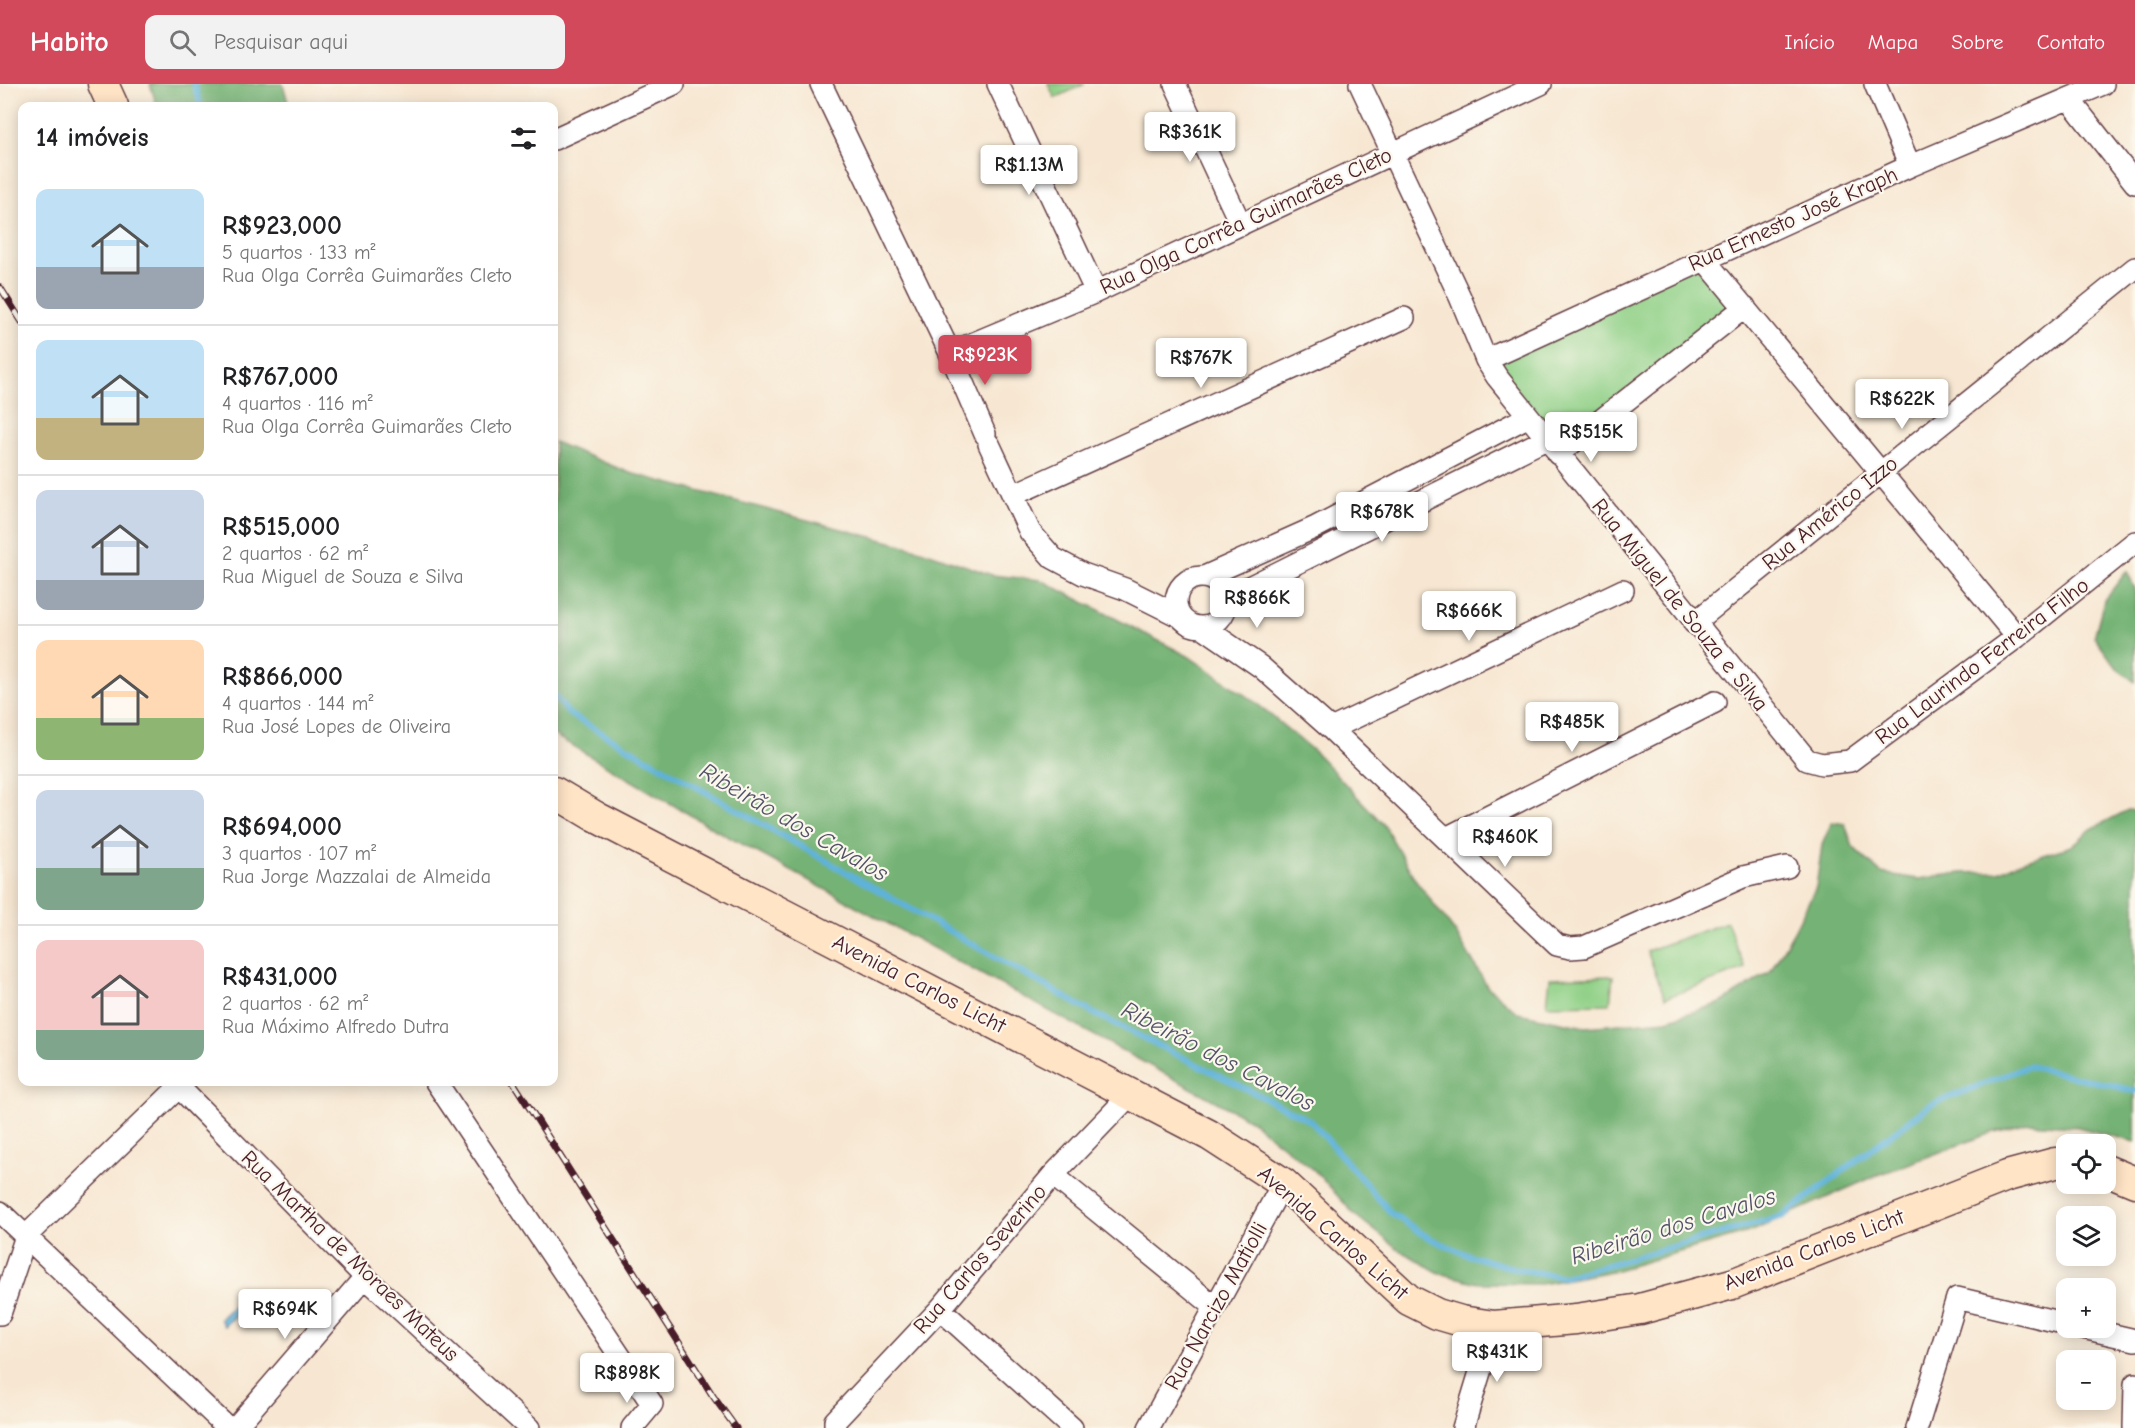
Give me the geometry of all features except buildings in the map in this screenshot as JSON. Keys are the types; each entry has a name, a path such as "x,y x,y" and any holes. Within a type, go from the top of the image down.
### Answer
{"main road":[{"path":"103,84 111,102"},
{"name":"Avenida Carlos Licht","path":"558,794 596,818 1209,1135 1283,1183 1409,1300 1437,1314 1461,1321 1494,1326 1576,1320 1640,1309 1732,1284 2007,1176 2056,1163"},
{"path":"2116,1174 2135,1182"}],"street":[{"path":"558,137 639,91 674,84"},
{"path":"821,84 950,353 1030,531 1053,558 1083,574 1125,589 1194,626 1203,627 1261,667 1331,729 1557,945 1570,948 1584,947 1743,877 1787,867"},
{"path":"998,84 1096,292"},
{"path":"1175,84 1241,225"},
{"name":"Rua Miguel de Souza e Silva","path":"1360,84 1460,297 1486,360 1497,377 1806,760 1822,764"},
{"name":"Rua Olga Corrêa Guimarães Cleto","path":"950,353 1096,292 1541,84"},
{"path":"1875,84 1910,166"},
{"name":"Rua Ernesto José Kraph","path":"1486,360 1910,166 2103,84"},
{"path":"2068,99 2135,183"},
{"path":"1704,259 2017,638"},
{"name":"Rua Américo Izzo","path":"1694,623 2135,268"},
{"path":"1203,627 1217,621 1224,606 1552,446 1745,307"},
{"path":"1013,495 1404,318"},
{"path":"1181,617 1177,610 1178,594 1188,581 1204,577 1316,527 1527,417"},
{"name":"Rua Laurindo Ferreira Filho","path":"1822,764 1850,761 2017,638 2135,542"},
{"path":"1204,577 1218,584 1224,606 1261,667"},
{"path":"1125,589 1178,594"},
{"path":"1331,729 1623,590"},
{"path":"1446,838 1715,702"},
{"path":"0,1314 26,1236 176,1086"},
{"name":"Rua Martha de Moraes Mateus","path":"182,1086 365,1277 529,1428"},
{"path":"439,1086 652,1404 632,1428"},
{"name":"Rua Carlos Severino","path":"835,1428 835,1421 940,1309 1053,1175 1131,1094"},
{"path":"1053,1175 1215,1307"},
{"name":"Rua Narcizo Matiolli","path":"1149,1428 1283,1183"},
{"path":"0,1212 228,1428"},
{"path":"235,1428 365,1277"},
{"path":"1917,1428 1957,1298 2056,1321"},
{"path":"940,1309 1072,1428"},
{"path":"1463,1428 1494,1326"},
{"path":"2116,1336 2135,1340"},
{"path":"2134,1428 2135,1384"}],"green space":[{"path":"150,84 283,84 288,102 156,102"},
{"path":"1048,84 1085,84 1055,98"},
{"path":"1704,259 1745,307 1558,454 1486,360"},
{"path":"558,444 630,473 921,550 992,575 1041,580 1188,656 1255,702 1316,753 1384,825 1415,879 1455,932 1487,986 1518,1013 1585,1027 1667,1020 1721,1003 1770,972 1816,887 1822,845 1832,822 1845,824 1853,847 1881,873 1918,879 1961,873 1998,872 2020,862 2072,846 2091,829 2128,810 2135,811 2135,1142 2116,1137 2116,1134 2104,1134 2074,1126 2028,1123 1991,1133 1873,1177 1752,1231 1617,1270 1541,1284 1478,1283 1439,1273 1398,1249 1355,1215 1314,1170 1250,1120 714,829 558,737"},
{"path":"2127,571 2135,589 2135,682 2117,668 2094,637 2104,600"},
{"path":"1727,922 1745,969 1665,998 1647,951"},
{"path":"1613,976 1610,1004 1547,1005 1550,978"}],"water":[{"path":"234,1305 240,1310 224,1326 220,1319"}],"waterway":[{"name":"Ribeirão dos Cavalos","path":"194,84 200,102"},
{"name":"Ribeirão dos Cavalos","path":"558,700 569,714 1093,1013 1311,1121 1391,1213 1429,1238 1468,1255 1516,1269 1564,1277 1783,1216 1930,1105 2029,1066 2135,1091"}],"railway":[{"path":"0,287 18,316"},
{"path":"516,1086 713,1396 736,1428"}]}
